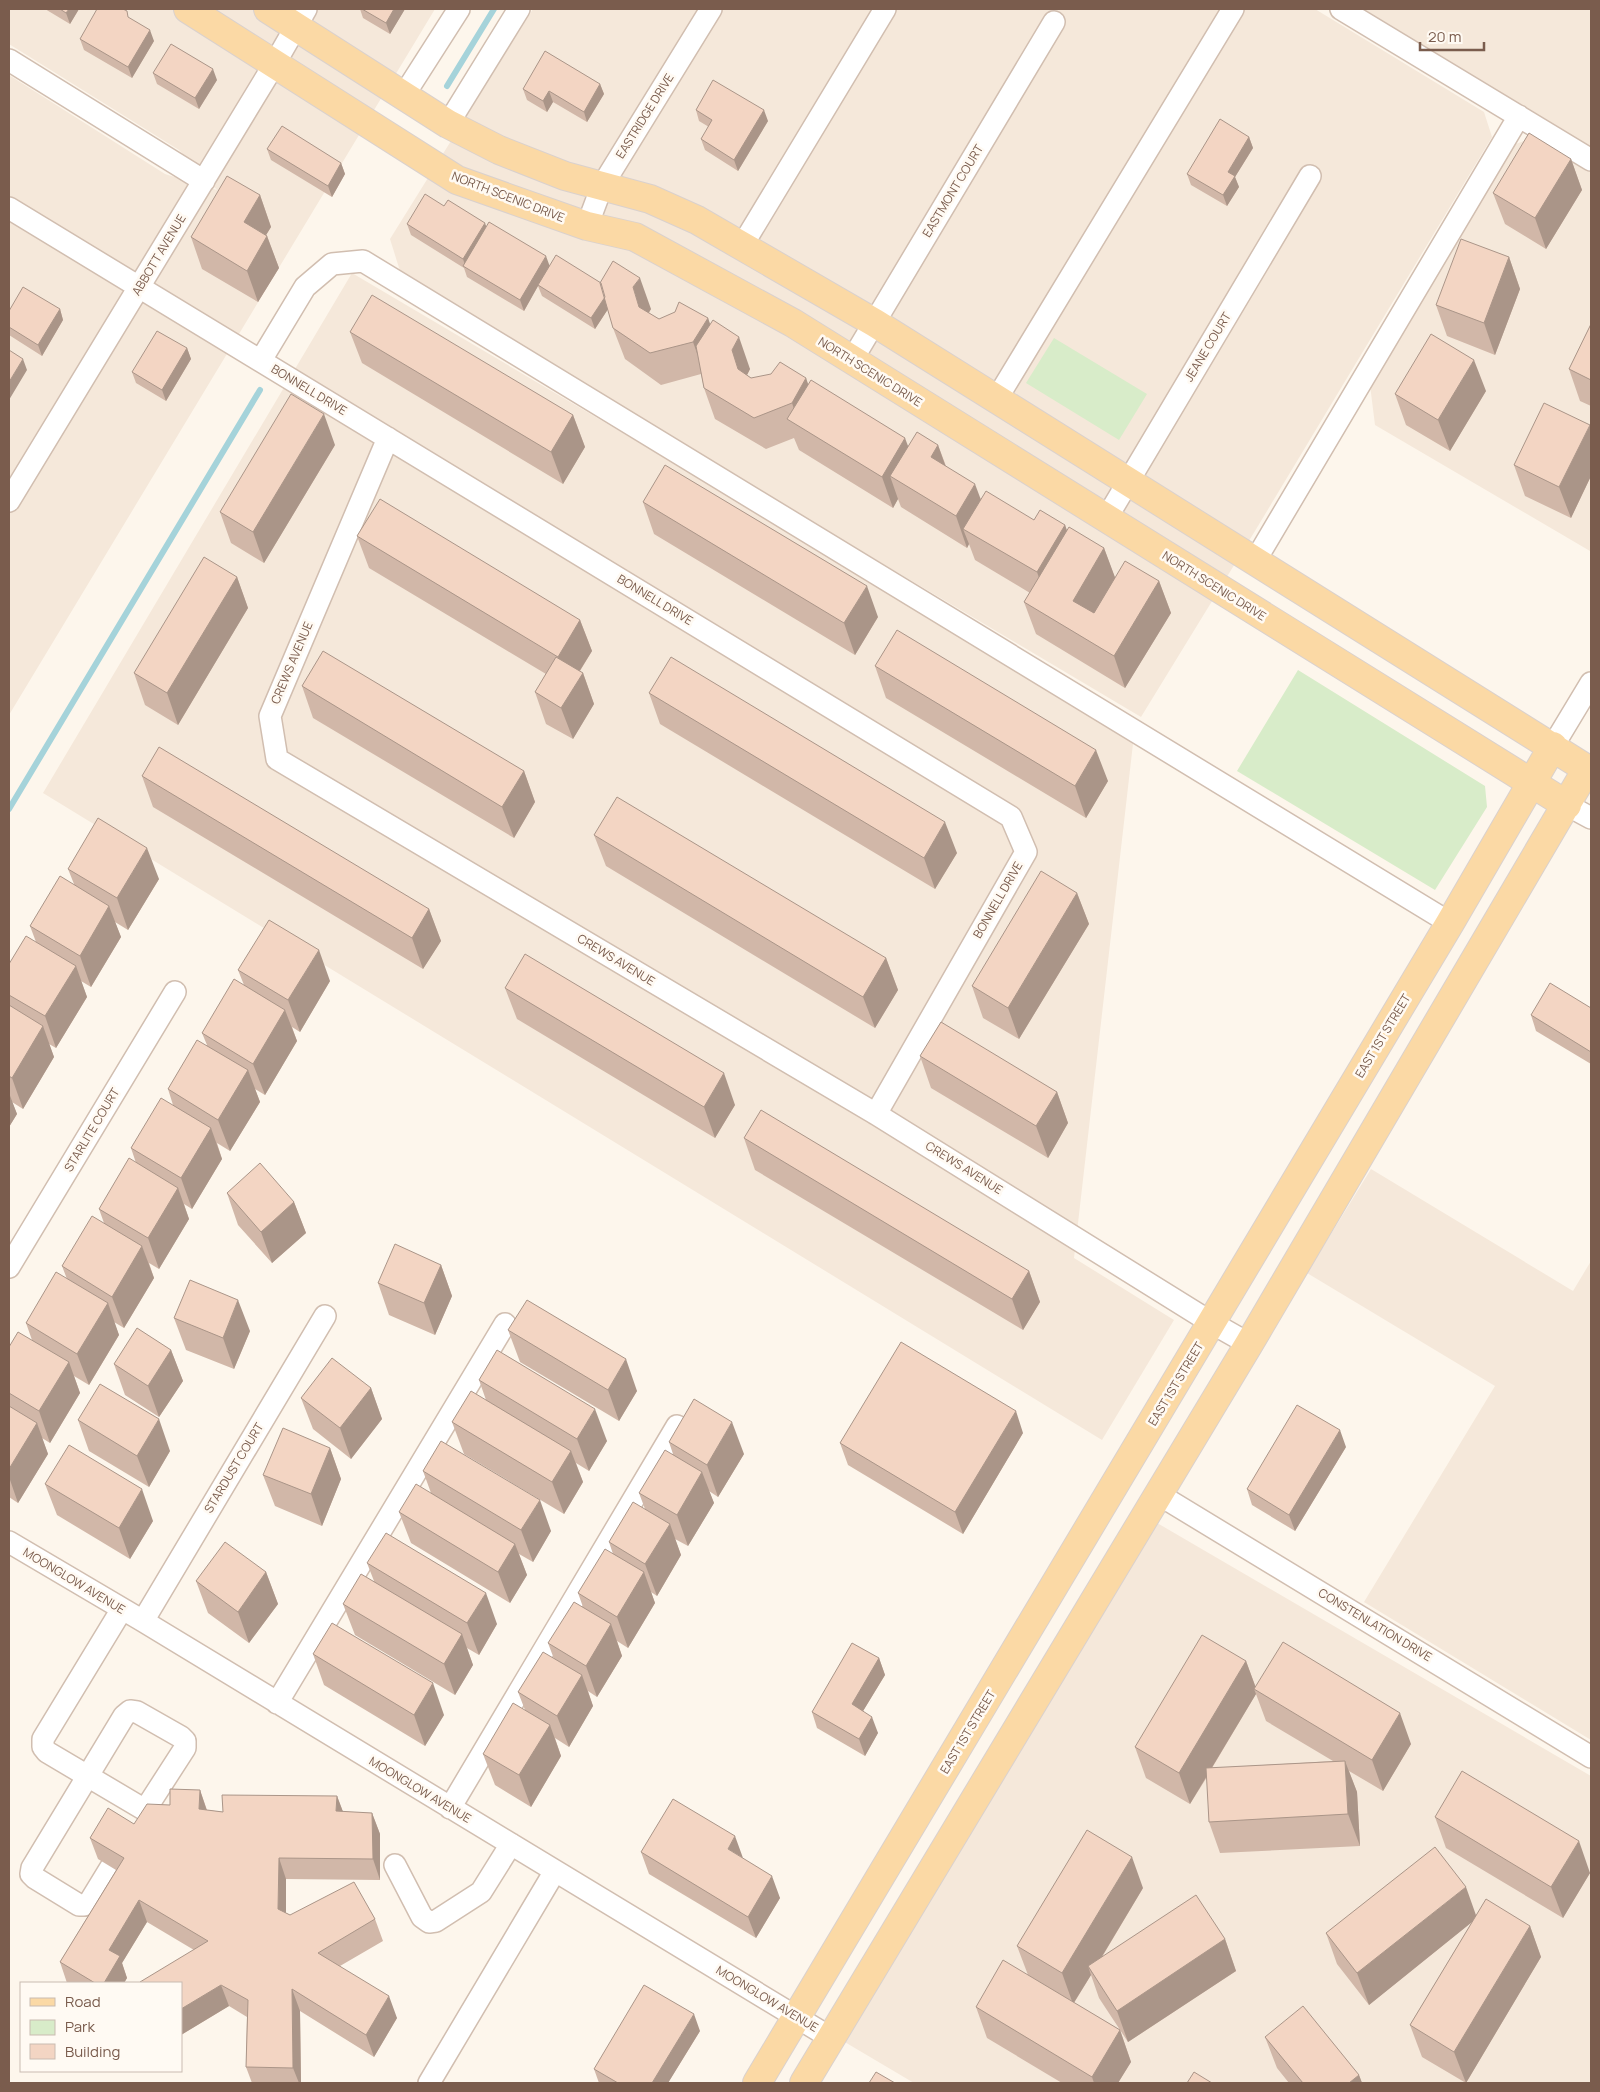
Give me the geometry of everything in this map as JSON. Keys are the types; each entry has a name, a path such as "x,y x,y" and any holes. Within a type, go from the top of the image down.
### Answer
{"main road":[{"name":"NORTH SCENIC DRIVE","path":"188,9 457,180 588,226 635,237 794,324 1567,805"},
{"path":"268,9 301,18 404,95 448,124 499,150 565,176 650,199 697,220 875,323 1255,561 1590,767 1249,1344 804,2083"},
{"name":"EAST 1ST STREET","path":"756,2083 1212,1323 1553,746"}],"street":[{"path":"404,95 459,9"},
{"path":"448,124 519,9"},
{"name":"EASTRIDGE DRIVE","path":"588,226 602,186 711,9"},
{"path":"742,246 885,9"},
{"path":"996,400 1233,9"},
{"path":"1340,9 1591,160"},
{"name":"ABBOTT AVENUE","path":"9,500 301,18"},
{"name":"EASTMONT COURT","path":"852,360 1054,22"},
{"path":"9,60 204,181"},
{"path":"1255,561 1519,116"},
{"name":"JEANE COURT","path":"1106,519 1310,176"},
{"name":"BONNELL DRIVE","path":"9,208 1011,817 1026,852 876,1114"},
{"path":"261,360 305,287 332,264 363,261 1450,923"},
{"name":"CREWS AVENUE","path":"388,438 270,716 277,759 876,1114 1212,1323 1249,1344"},
{"name":"EAST 1ST STREET","path":"1553,746 1591,682"},
{"path":"1567,805 1591,818"},
{"name":"STARLITE COURT","path":"9,1267 175,992"},
{"name":"STARDUST COURT","path":"143,1621 325,1316"},
{"path":"277,1703 505,1324"},
{"path":"450,1808 677,1426"},
{"name":"CONSTENLATION DRIVE","path":"1158,1494 1591,1757"},
{"name":"MOONGLOW AVENUE","path":"9,1542 143,1621 832,2038"},
{"path":"111,1867 89,1903 84,1905 79,1905 31,1874 32,1868 88,1775 124,1716 130,1710 137,1712 181,1737 185,1741 185,1748 141,1817 88,1775 47,1752 42,1747 43,1739 122,1609"},
{"path":"395,1865 422,1917 429,1922 436,1921 481,1892 511,1844"},
{"path":"429,2083 555,1871"}],"shaded area":[{"path":"9,9 435,9 9,715 9,75 165,174 217,190 179,150 9,44"},
{"path":"533,9 1315,9 1484,112 1492,137 1141,717 757,489 400,271 390,239"},
{"path":"1362,9 1591,9 1591,148"},
{"path":"1541,135 1591,166 1591,551 1375,425 1370,385 1513,145"},
{"path":"352,273 1134,735 1074,1258 1174,1320 1102,1440 43,793"},
{"path":"1371,1169 1573,1291 1591,1261 1591,1740 1364,1602 1495,1386 1307,1273"},
{"path":"1152,1520 1591,1776 1591,2083 914,2083 843,2041"}],"green space":[{"path":"1054,338 1147,394 1119,440 1026,383"},
{"path":"1298,670 1485,786 1487,807 1435,890 1237,771"}],"building":[{"path":"60,9 69,9 66,13"},
{"path":"97,9 123,9 127,11 128,17 150,30 128,67 80,39"},
{"path":"362,9 394,9 386,23"},
{"path":"171,44 213,69 195,98 153,73"},
{"path":"545,51 600,84 584,112 549,91 543,101 523,89"},
{"path":"713,80 764,110 734,160 701,139 712,120 696,110"},
{"path":"1220,119 1249,137 1228,172 1235,176 1223,195 1187,174"},
{"path":"282,126 341,163 328,186 267,149"},
{"path":"1529,133 1571,159 1535,218 1493,193"},
{"path":"227,176 260,195 244,222 267,236 247,271 191,237"},
{"path":"425,194 444,206 448,200 485,223 463,259 407,224"},
{"path":"489,222 546,256 520,300 463,266"},
{"path":"1461,239 1509,257 1484,323 1436,305"},
{"path":"556,255 601,283 605,297 591,318 538,285"},
{"path":"613,261 640,278 633,287 639,307 659,319 675,312 679,302 708,318 693,342 650,353 613,328 600,283"},
{"path":"23,287 60,309 38,345 9,327 9,311"},
{"path":"372,295 573,415 551,452 350,332"},
{"path":"713,320 739,337 732,350 738,369 751,378 771,374 780,362 806,378 792,403 754,418 704,388 696,346"},
{"path":"1591,324 1591,380 1569,369"},
{"path":"157,331 187,348 162,390 132,372"},
{"path":"1431,334 1474,360 1438,420 1395,394"},
{"path":"9,350 23,359 9,382"},
{"path":"811,380 905,438 882,477 787,419"},
{"path":"291,394 324,414 253,532 220,512"},
{"path":"1544,403 1590,425 1559,487 1514,465"},
{"path":"917,432 938,445 931,457 975,484 956,516 890,476"},
{"path":"665,465 867,586 844,623 643,502"},
{"path":"986,491 1034,520 1040,510 1065,525 1037,572 963,529"},
{"path":"380,499 580,620 558,657 357,536"},
{"path":"1069,527 1104,548 1073,601 1094,613 1125,561 1159,581 1114,656 1024,602"},
{"path":"204,557 237,577 167,693 134,673"},
{"path":"897,630 1096,750 1075,786 875,666"},
{"path":"323,651 524,771 502,807 302,686"},
{"path":"556,657 583,673 561,708 535,692"},
{"path":"671,657 945,822 924,858 649,693"},
{"path":"159,747 429,909 412,938 142,776"},
{"path":"617,797 886,958 863,997 594,835"},
{"path":"98,818 147,848 117,898 68,869"},
{"path":"1041,871 1077,893 1008,1008 972,986"},
{"path":"60,876 109,906 80,956 30,926"},
{"path":"269,920 319,950 288,1000 238,970"},
{"path":"26,936 76,966 45,1016 9,995 9,964"},
{"path":"525,954 724,1073 704,1107 505,988"},
{"path":"234,979 285,1010 253,1064 202,1033"},
{"path":"1550,983 1591,1008 1591,1052 1531,1015"},
{"path":"9,1005 43,1026 12,1078 9,1076"},
{"path":"941,1022 1057,1092 1036,1126 920,1056"},
{"path":"197,1040 248,1070 218,1120 168,1089"},
{"path":"161,1098 211,1128 181,1178 131,1148"},
{"path":"761,1110 1029,1271 1012,1299 744,1138"},
{"path":"129,1158 178,1188 148,1238 99,1209"},
{"path":"260,1163 294,1202 261,1232 227,1193"},
{"path":"92,1216 142,1246 112,1297 62,1266"},
{"path":"395,1244 441,1265 424,1303 378,1283"},
{"path":"56,1272 108,1303 77,1354 26,1323"},
{"path":"190,1280 238,1300 223,1338 174,1318"},
{"path":"527,1300 626,1359 608,1390 508,1330"},
{"path":"137,1328 171,1350 148,1386 114,1364"},
{"path":"18,1332 69,1362 39,1411 9,1393 9,1347"},
{"path":"901,1342 1016,1411 955,1512 840,1443"},
{"path":"497,1350 595,1409 577,1439 479,1380"},
{"path":"332,1358 371,1388 340,1428 301,1398"},
{"path":"100,1384 159,1419 137,1456 78,1420"},
{"path":"471,1391 571,1451 552,1482 452,1422"},
{"path":"694,1399 732,1422 707,1465 669,1442"},
{"path":"1297,1405 1340,1430 1289,1515 1247,1489"},
{"path":"9,1406 37,1423 9,1469"},
{"path":"283,1428 330,1448 311,1494 263,1475"},
{"path":"441,1441 540,1500 521,1530 423,1471"},
{"path":"69,1445 142,1489 119,1528 45,1484"},
{"path":"665,1450 702,1472 677,1515 639,1493"},
{"path":"416,1484 515,1544 498,1572 399,1512"},
{"path":"633,1502 670,1524 645,1564 609,1542"},
{"path":"386,1533 486,1593 467,1623 367,1563"},
{"path":"225,1542 266,1572 238,1612 196,1581"},
{"path":"605,1549 644,1572 617,1617 578,1593"},
{"path":"361,1574 462,1634 444,1664 343,1604"},
{"path":"574,1602 611,1624 586,1666 548,1643"},
{"path":"332,1623 433,1683 414,1715 313,1654"},
{"path":"1202,1635 1246,1661 1179,1773 1135,1747"},
{"path":"1283,1642 1400,1713 1372,1760 1254,1689"},
{"path":"852,1643 879,1658 852,1704 872,1717 859,1739 812,1712"},
{"path":"543,1652 582,1675 557,1716 518,1692"},
{"path":"513,1703 550,1725 519,1775 483,1754"},
{"path":"1345,1761 1348,1814 1209,1822 1206,1768"},
{"path":"1462,1771 1579,1841 1551,1887 1435,1817"},
{"path":"170,1789 200,1790 199,1809 223,1812 222,1795 337,1796 336,1811 372,1813 373,1859 279,1858 278,1909 290,1915 354,1882 375,1919 318,1953 389,1996 366,2035 292,1989 293,2068 246,2067 248,2000 221,1985 182,2008 182,1982 140,1982 208,1941 139,1900 109,1950 120,1956 105,1982 93,1982 60,1962 124,1858 90,1838 108,1808 134,1824 147,1804 170,1805"},
{"path":"673,1799 735,1836 728,1849 772,1876 748,1917 641,1852"},
{"path":"1087,1830 1132,1857 1062,1973 1017,1946"},
{"path":"1435,1847 1466,1887 1357,1973 1326,1933"},
{"path":"1196,1895 1225,1939 1117,2011 1088,1966"},
{"path":"1486,1899 1530,1926 1454,2052 1410,2025"},
{"path":"1003,1960 1120,2030 1092,2077 976,2007"},
{"path":"644,1985 694,2014 652,2083 618,2083 594,2069"},
{"path":"1303,2006 1359,2075 1349,2083 1303,2083 1265,2037"},
{"path":"876,2072 895,2083 869,2083"},
{"path":"1194,2072 1212,2083 1187,2083"}],"waterway":[{"path":"447,86 494,9"},
{"path":"9,809 260,390"}]}
